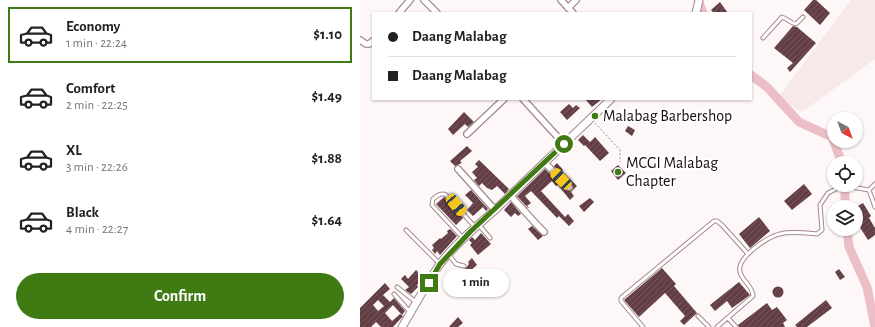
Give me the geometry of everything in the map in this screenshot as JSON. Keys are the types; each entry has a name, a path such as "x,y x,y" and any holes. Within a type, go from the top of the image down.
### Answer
{"street":[{"path":"400,12 410,0"},
{"path":"424,0 436,12"},
{"path":"561,0 572,12"},
{"path":"568,8 576,0"},
{"path":"697,11 699,0"},
{"path":"360,40 366,44 372,42"},
{"path":"467,134 503,100"},
{"path":"524,100 564,144"},
{"path":"402,327 440,264 449,254 476,226 545,163 609,100"},
{"path":"545,163 569,187"},
{"path":"458,169 495,210"},
{"path":"510,195 525,211 528,217 544,232"}],"lane":[{"path":"763,38 782,17 791,23 796,24 803,17"},
{"path":"869,190 875,184"},
{"path":"717,327 753,296 753,291 740,273 741,263 748,254 766,240 780,234 817,234 822,230 820,205 828,193 846,186 869,190"},
{"path":"869,190 875,207"},
{"path":"464,238 432,205 433,199 439,194 446,194 476,226 490,238"},
{"path":"643,327 621,300 621,298 714,221 718,221 748,254"},
{"path":"406,230 440,264"},
{"path":"449,254 456,264 464,266"},
{"path":"397,287 416,303"},
{"path":"394,294 410,313"},
{"path":"698,316 709,327"},
{"path":"728,318 736,327"}],"path":[{"path":"591,118 620,150 620,162"}],"shaded area":[{"path":"851,0 875,0 875,59 802,112 778,98"}],"building":[{"path":"813,0 816,0 830,13 820,25 804,10"},
{"path":"720,2 727,12 713,12 711,10"},
{"path":"793,26 797,27 816,43 790,72 787,68 793,63 774,48"},
{"path":"586,100 601,100 592,107"},
{"path":"569,104 573,108 576,105 580,108 567,120 560,112"},
{"path":"464,112 474,122 468,127 465,124 453,135 448,129"},
{"path":"628,126 635,130 632,136 625,131"},
{"path":"583,135 590,142 595,137 609,153 600,161 585,145 584,146 578,140"},
{"path":"467,146 472,151 460,161 462,163 455,166 450,161"},
{"path":"479,160 509,189 505,194 497,186 492,190 487,188 482,183 479,186 474,180 477,178 472,172 478,167 475,164"},
{"path":"557,163 563,170 562,171 577,186 571,192 574,196 570,200 558,185 556,186 552,181 541,191 565,217 568,214 574,221 569,226 559,216 557,218 531,191 525,196 531,203 527,206 529,208 528,208 517,196 545,169 566,190 572,190 572,184 554,166"},
{"name":"MCGI Malabag Chapter","path":"618,165 626,173 618,180 611,171"},
{"path":"804,184 812,194 792,210 784,201"},
{"path":"471,190 488,209 486,211 483,207 473,216 467,210 473,203 465,195"},
{"path":"444,197 463,218 456,225 436,204"},
{"path":"590,198 594,202 584,212 579,206"},
{"path":"511,202 521,214 518,216 515,213 511,217 504,210"},
{"path":"863,203 871,216 869,218 875,228 875,235 868,240 863,232"},
{"path":"759,217 770,231 750,248 739,234"},
{"path":"532,226 543,236 538,240 528,229"},
{"path":"450,229 457,236 440,255 437,251 435,254 432,250 434,248 432,245 448,233 447,231"},
{"path":"481,233 491,244 478,255 470,245 472,243 469,240 472,237 475,240"},
{"path":"472,258 477,265 471,270 474,274 464,284 456,275 466,268 469,264 468,262"},
{"path":"662,268 676,284 674,286 697,313 684,325 680,321 685,316 665,293 639,317 624,300"},
{"path":"839,269 845,277 840,280 835,272"},
{"path":"416,270 424,278 411,294 405,290 409,287 401,279 405,275 408,279"},
{"path":"739,282 750,295 732,308 727,301 715,311 710,305"},
{"path":"385,283 390,289 383,295 390,302 394,298 405,311 402,315 393,305 385,313 392,321 400,314 403,316 393,327 381,327 376,322 371,327 360,327 360,308","holes":["378,300 384,306 378,311 373,305"]},
{"path":"776,287 780,287 782,288 782,296 776,297 773,294 773,290"},
{"path":"826,300 832,308 807,327 797,327 795,325"},
{"path":"767,303 772,310 777,307 787,320 783,323 785,327 739,327 738,325"},
{"path":"458,317 463,323 458,327 449,327"}],"waterway":[{"path":"698,0 703,12"},
{"path":"752,76 767,87 799,122 832,137 839,156"},
{"path":"845,192 845,200"},
{"path":"848,236 849,247 867,287 875,327"}],"place":[{"name":"Malabag Barbershop","path":"595,116"},
{"name":"MCGI Malabag Chapter","path":"618,172"}],"route":[{"path":"429,283 440,264 470,232 564,144"}]}
